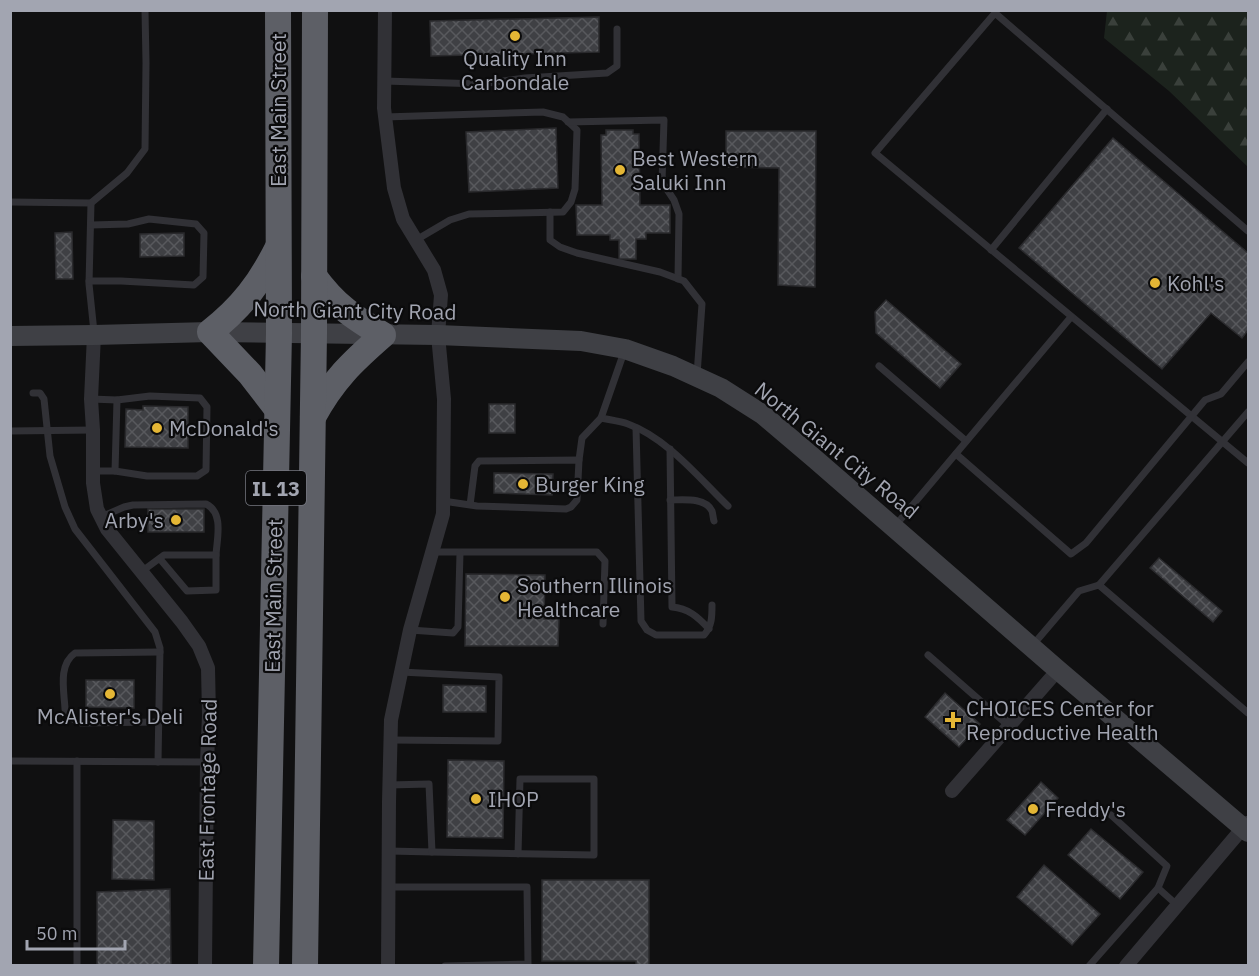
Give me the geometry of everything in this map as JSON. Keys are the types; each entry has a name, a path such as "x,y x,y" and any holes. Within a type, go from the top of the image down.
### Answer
{"highway":[{"name":"East Main Street","path":"266,966 279,333 278,10"},
{"name":"East Main Street","path":"305,966 314,333 315,10"},
{"path":"277,410 250,374 210,332 243,302 267,267 278,246"},
{"path":"312,417 341,374 383,335 345,311 325,292 314,276"}],"street":[{"path":"385,10 384,108 394,188 403,219 434,270 441,295 438,335 444,399 442,514 410,630 391,720 388,966"},
{"name":"North Giant City Road","path":"10,336 210,332 438,335 580,341 625,349 673,366 721,388 762,414 1058,670 1247,826"},
{"path":"94,335 91,399 92,471 97,509 101,518"},
{"name":"East Frontage Road","path":"101,518 107,529 182,622 199,646 208,668 204,966"},
{"path":"952,791 1058,670"},
{"path":"1126,966 1247,826"}],"lane":[{"path":"10,202 91,203 127,173 145,149 145,10"},
{"path":"1248,231 995,13 875,153 1248,463"},
{"path":"384,81 481,84 525,78 607,73 617,66 617,29"},
{"path":"991,250 1107,109"},
{"path":"385,117 543,112 563,117 577,130 575,189 563,212 469,214 450,220 416,240"},
{"path":"568,122 664,120 662,182 674,200 679,214 678,279"},
{"path":"91,203 89,281 94,335"},
{"path":"550,212 550,240 560,247 660,272 684,281 702,304 697,377"},
{"path":"89,281 194,285 203,277 204,233 196,224 149,219 128,224 91,225"},
{"path":"894,527 1071,317"},
{"path":"443,501 470,505 566,509 574,504 577,500 582,438 601,418 625,349"},
{"path":"956,454 1071,554 1086,543 1205,400 1221,394 1248,362"},
{"path":"879,366 966,441"},
{"path":"33,393 40,393 44,399 50,456 65,507 75,529 155,632 160,652 158,762"},
{"path":"91,399 117,400 150,396 200,398 207,407 206,470 197,476 147,476 115,468 92,471"},
{"path":"115,468 117,400"},
{"path":"1031,646 1079,591 1099,585 1248,412"},
{"path":"601,418 627,423 670,449 728,506"},
{"path":"636,428 641,621 647,630 656,634 704,635 712,620 712,605"},
{"path":"10,431 93,430"},
{"path":"670,449 672,607 689,611 709,629"},
{"path":"470,505 475,466 478,461 579,460"},
{"path":"670,500 697,500 711,510 714,521"},
{"path":"101,518 133,505 206,504 212,507 218,519 216,590 187,591 160,559"},
{"path":"432,552 597,552 605,561 603,624"},
{"path":"410,630 453,633 458,627 460,553"},
{"path":"141,572 164,555 216,555"},
{"path":"1099,585 1248,713"},
{"path":"158,722 81,723 73,720 65,709 63,670 69,657 75,653 160,652"},
{"path":"928,655 1009,726"},
{"path":"391,740 498,741 499,677 401,672"},
{"path":"10,761 207,762"},
{"path":"76,966 77,761"},
{"path":"389,851 518,854 594,855 594,779 520,779 518,854"},
{"path":"389,785 429,784 432,852"},
{"path":"1089,966 1158,888 1167,866 1111,815"},
{"path":"388,887 527,887 528,964 445,966"},
{"path":"1158,888 1177,905"}],"green space":[{"path":"1107,11 1248,11 1248,167 1169,91 1104,38"}],"building":[{"name":"Quality Inn Carbondale","path":"599,17 599,52 431,56 430,21"},
{"path":"556,128 558,188 469,192 466,132"},
{"name":"Best Western Saluki Inn","path":"606,130 633,130 633,134 639,134 640,205 670,205 670,233 646,233 646,239 636,239 636,259 619,259 619,240 610,240 610,235 577,235 576,205 602,205 601,135 606,135"},
{"path":"726,131 816,131 815,287 778,285 779,168 726,167"},
{"name":"Kohl's","path":"1113,138 1248,253 1248,330 1242,338 1211,313 1162,369 1019,248"},
{"path":"72,232 73,279 56,279 55,233"},
{"path":"184,233 184,256 140,257 140,234"},
{"path":"886,300 961,364 940,388 876,333 875,312"},
{"path":"489,404 515,404 515,433 489,433"},
{"name":"McDonald's","path":"143,406 188,407 188,448 125,447 126,409 143,410"},
{"name":"Burger King","path":"494,473 553,474 552,495 494,493"},
{"name":"Arby's","path":"148,509 204,509 204,532 148,532"},
{"path":"1159,558 1222,611 1213,622 1150,568"},
{"name":"Southern Illinois Healthcare","path":"466,574 545,575 544,619 559,619 558,646 465,646"},
{"name":"McAlister's Deli","path":"86,680 134,680 134,708 86,707"},
{"path":"443,685 486,686 486,712 443,712"},
{"name":"CHOICES Center for Reproductive Health","path":"945,693 980,724 959,747 925,717"},
{"name":"IHOP","path":"448,760 504,761 503,838 447,837"},
{"name":"Freddy's","path":"1041,782 1058,798 1025,835 1007,820"},
{"path":"113,820 154,821 154,880 112,879"},
{"path":"1091,829 1143,872 1120,899 1068,855"},
{"path":"1044,865 1100,914 1072,945 1017,897"},
{"path":"542,880 649,880 649,966 636,966 636,961 542,961"},
{"path":"170,889 171,966 97,966 97,892"}],"place":[{"name":"Quality Inn Carbondale","path":"515,36"},
{"name":"Best Western Saluki Inn","path":"620,170"},
{"name":"Kohl's","path":"1155,283"},
{"name":"McDonald's","path":"157,428"},
{"name":"Burger King","path":"523,484"},
{"name":"Arby's","path":"176,520"},
{"name":"Southern Illinois Healthcare","path":"505,597"},
{"name":"McAlister's Deli","path":"110,694"},
{"name":"CHOICES Center for Reproductive Health","path":"953,720"},
{"name":"IHOP","path":"476,799"},
{"name":"Freddy's","path":"1033,809"}]}
